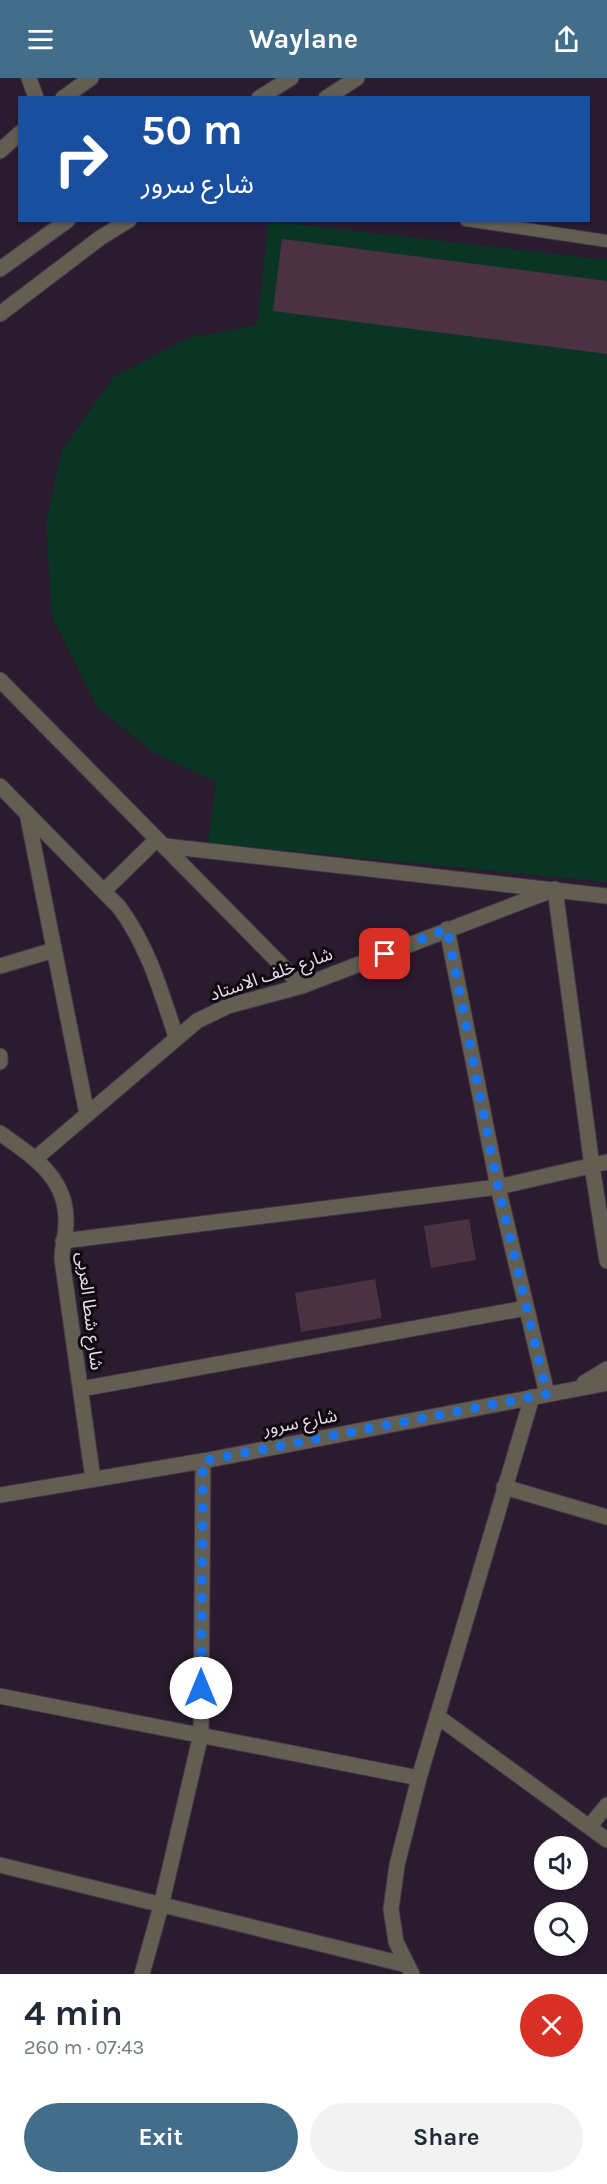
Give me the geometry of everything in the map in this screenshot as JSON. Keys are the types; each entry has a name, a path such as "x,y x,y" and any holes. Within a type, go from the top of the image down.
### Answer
{"street":[{"path":"29,78 35,96"},
{"path":"66,96 91,78"},
{"path":"262,96 291,78"},
{"path":"329,96 357,78"},
{"path":"0,151 18,135"},
{"path":"0,269 65,222"},
{"path":"0,314 100,238 126,222"},
{"path":"2,686 161,842 302,986"},
{"path":"0,786 104,891 133,925 144,945 176,1037"},
{"path":"27,813 87,1114"},
{"path":"104,891 161,842 607,896"},
{"path":"555,890 607,1261"},
{"name":"شارع خلف الاستاد","path":"36,1158 176,1037 198,1021 228,1006 302,986 447,929 555,890"},
{"path":"409,1970 396,1942 391,1909 397,1865 419,1778 504,1487 539,1395 526,1308 498,1187 447,929"},
{"path":"0,966 54,950"},
{"path":"0,1056 0,1062"},
{"name":"شارع شطا العربى","path":"0,1133 36,1158 49,1171 59,1187 65,1204 66,1223 62,1259 93,1479"},
{"path":"63,1242 498,1187 607,1162"},
{"path":"81,1389 526,1308"},
{"path":"579,1387 607,1369"},
{"name":"شارع سرور","path":"0,1495 203,1461 607,1383"},
{"path":"142,1974 161,1906 201,1734 203,1461"},
{"path":"504,1487 607,1517"},
{"path":"0,1696 419,1778"},
{"path":"437,1716 607,1840"},
{"path":"588,1827 607,1805"},
{"path":"0,1865 409,1970"}],"lane":[{"path":"479,222 607,241"}],"green space":[{"path":"269,222 607,260 607,882 208,843 216,782 153,752 97,707 52,616 46,523 62,450 114,377 188,338 257,325"}],"building":[{"path":"282,239 607,281 607,354 273,311"},
{"path":"469,1219 476,1260 431,1268 424,1226"},
{"path":"375,1279 382,1318 301,1332 295,1293"}],"route":[{"path":"201,1688 203,1461 547,1394 498,1187 447,929 385,954"}]}
